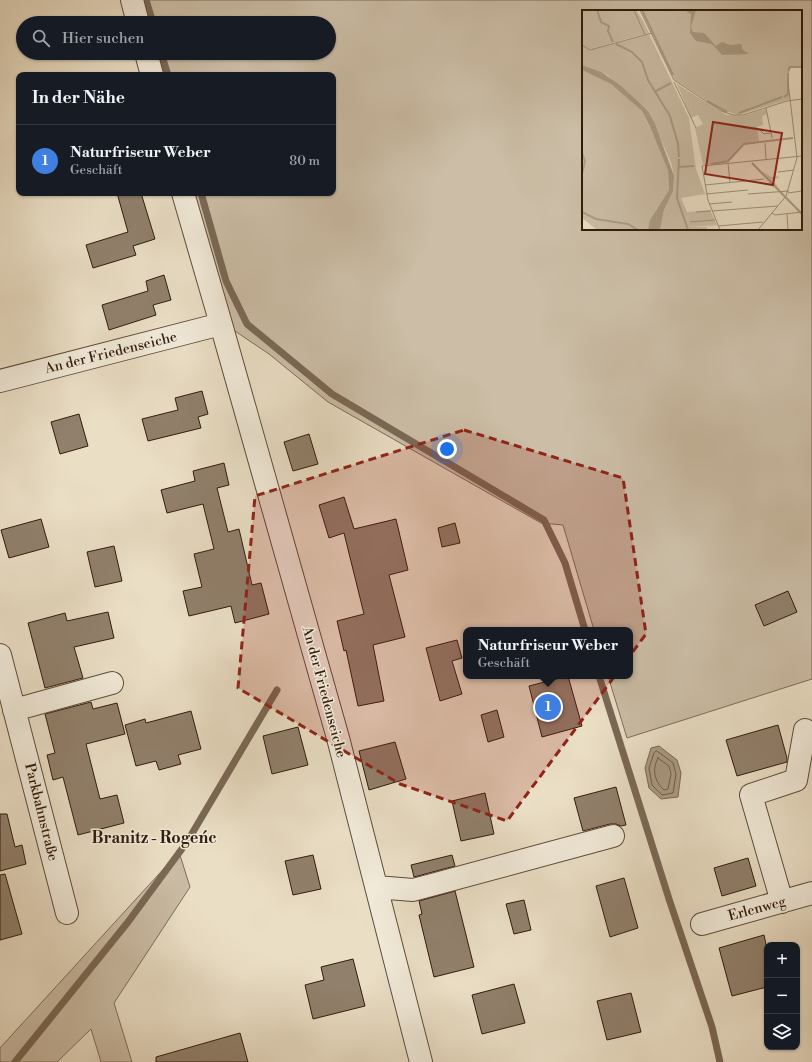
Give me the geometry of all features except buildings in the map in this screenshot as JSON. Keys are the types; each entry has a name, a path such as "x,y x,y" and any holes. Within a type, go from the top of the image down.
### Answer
{"street":[{"path":"132,0 136,16"},
{"path":"148,60 151,72"},
{"name":"An der Friedenseiche","path":"184,196 336,730 421,1062"},
{"name":"An der Friedenseiche","path":"0,381 221,324"},
{"name":"Parkbahnstraße","path":"0,655 67,913"},
{"path":"14,710 112,683"},
{"path":"782,902 751,795 796,780 805,730"},
{"path":"376,887 413,890 613,836"},
{"name":"Erlenweg","path":"702,924 812,893"}],"highlighted area":[{"path":"464,430 623,478 646,634 507,821 400,784 238,688 255,496"}],"shaded area":[{"path":"141,0 812,0 812,679 627,738 609,679 633,679 633,627 593,627 563,525 541,523 328,402 269,354 232,329 195,196 336,196 336,72 161,72 157,60 336,60 336,16 145,16"},
{"path":"179,852 190,887 114,1003 132,1062 101,1062 91,1029 57,1062 0,1062 0,1048"}],"water":[{"path":"659,746 677,760 681,773 678,797 661,799 649,788 645,768 651,748"}],"waterway":[{"path":"146,0 151,16"},
{"path":"163,60 167,72"},
{"path":"202,196 226,281 247,324 332,394 544,520 565,563 584,627"},
{"path":"600,679 669,899 712,1027 720,1062"},
{"path":"15,1062 128,922 187,842 277,690"}],"place":[{"name":"Naturfriseur Weber","path":"548,707"}],"district":[{"name":"Branitz - Rogeńc","path":"154,838"}]}
